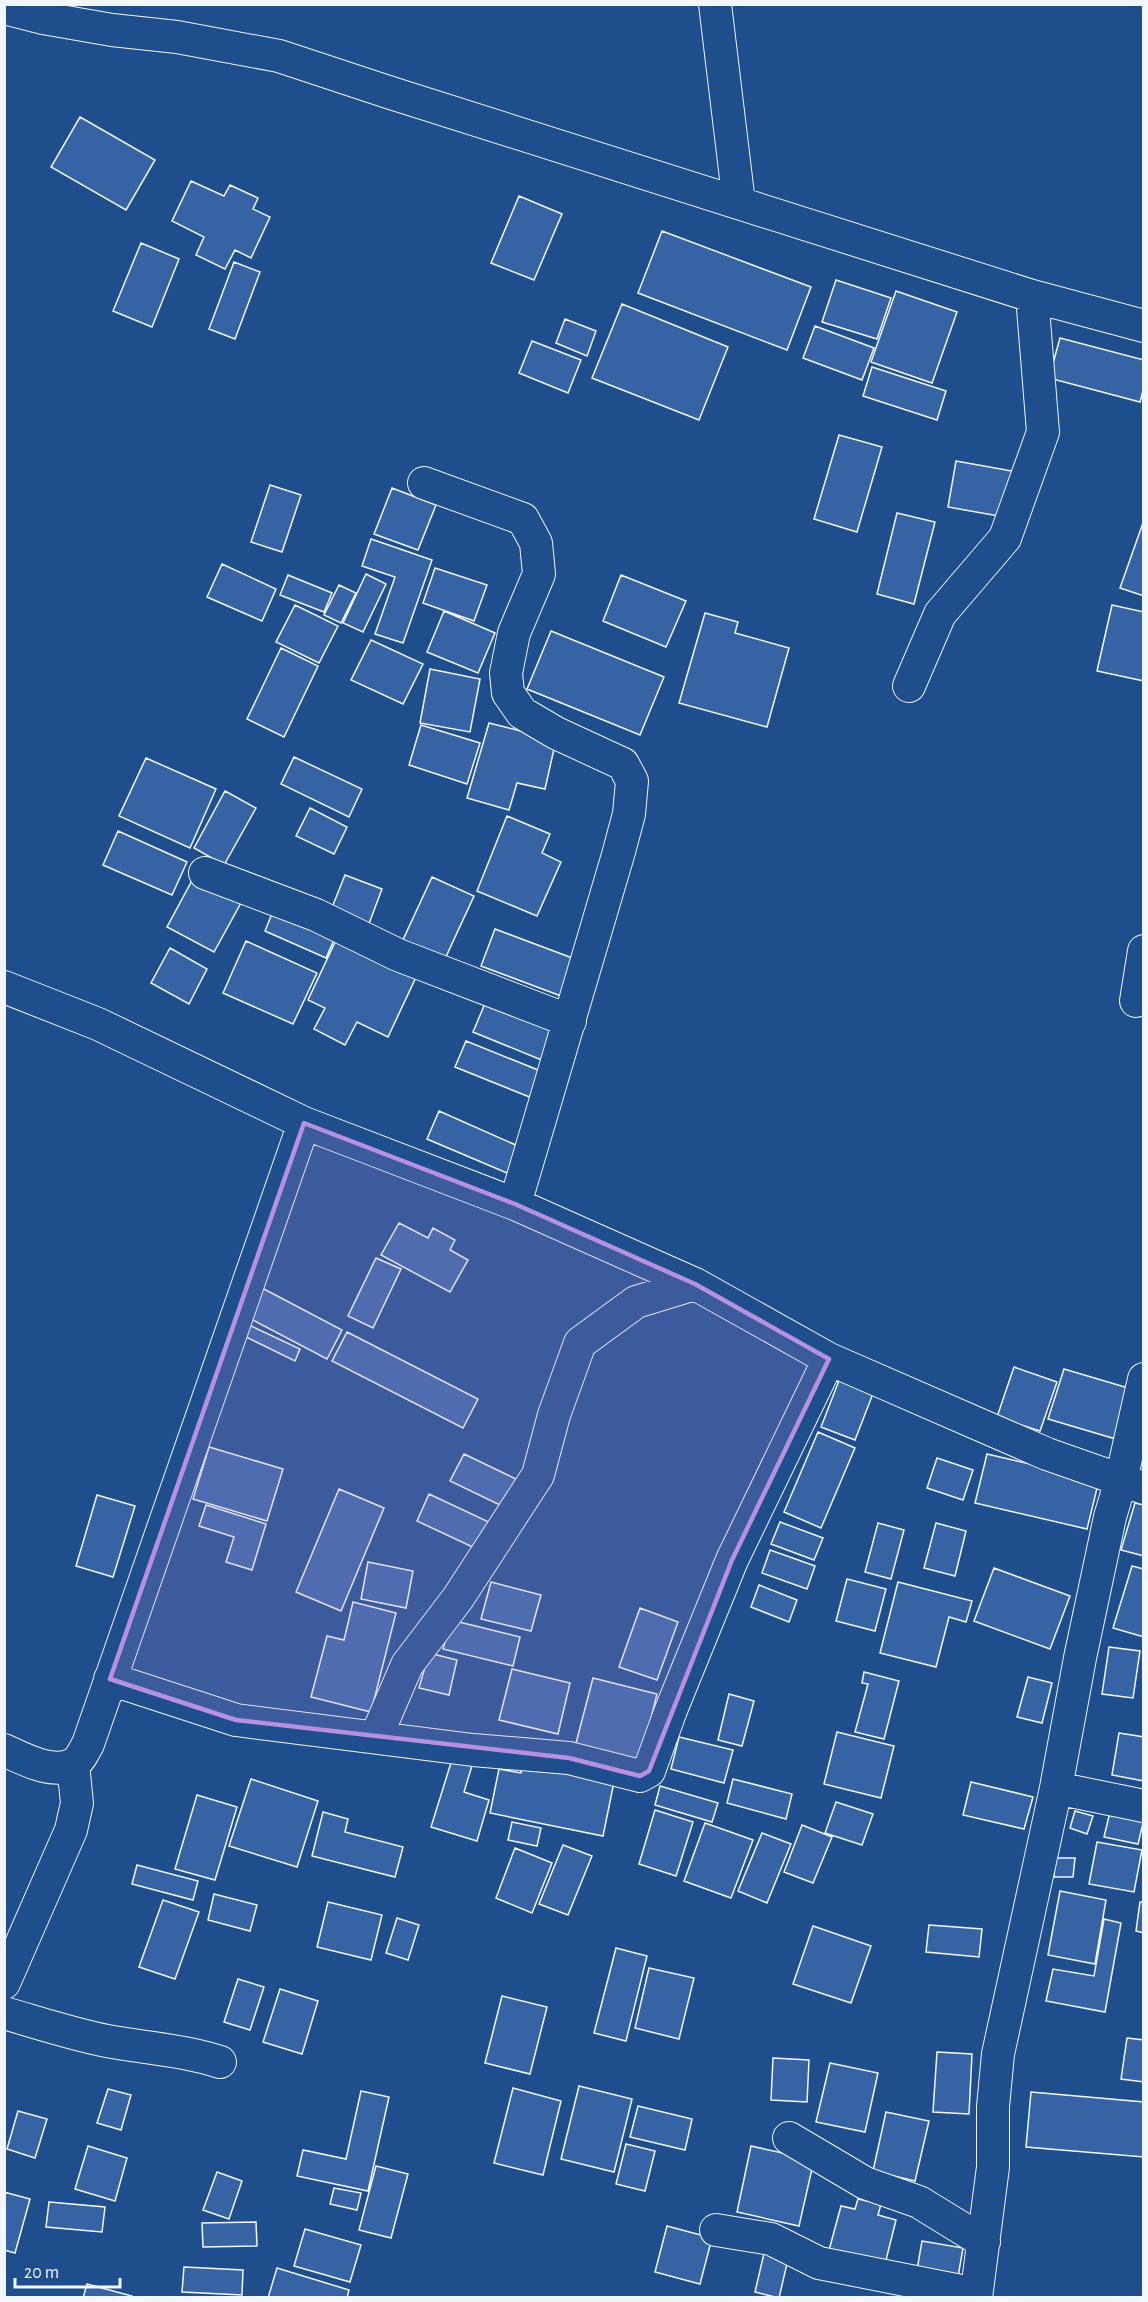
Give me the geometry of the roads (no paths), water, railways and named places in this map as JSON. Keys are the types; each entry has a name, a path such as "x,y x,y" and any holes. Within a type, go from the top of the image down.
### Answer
{"street":[{"path":"716,4 739,203"},
{"path":"4,8 43,18 113,17 177,36 279,56 1032,296 1143,326"},
{"path":"909,687 940,614 1005,538 1043,432 1032,296"},
{"path":"424,483 523,519 536,543 539,574 514,633 506,673 507,693 522,714 556,733 623,764 632,781 629,814 515,1204"},
{"path":"205,873 316,915 398,955 570,1020"},
{"path":"1136,1001 1143,951"},
{"path":"4,987 98,1024 304,1123 515,1204 695,1284 829,1359 1047,1454 1132,1484"},
{"path":"4,1983 71,1830 77,1803 74,1764 88,1744 304,1123"},
{"path":"376,1737 407,1665 458,1598 538,1475 554,1415 580,1343 636,1302 695,1284"},
{"path":"110,1679 236,1720 494,1752 569,1758 640,1776 649,1771 671,1710 732,1560 829,1359"},
{"path":"716,2230 771,2239 819,2263 976,2296 993,2167 993,2107 998,2054 1056,1788 1082,1647 1110,1517 1132,1484 1143,1379"},
{"path":"4,1750 38,1765 57,1767 74,1764"},
{"path":"1056,1788 1143,1806"},
{"path":"4,2013 106,2041 199,2055 220,2062"},
{"path":"789,2138 865,2184 919,2202 984,2242"}]}
